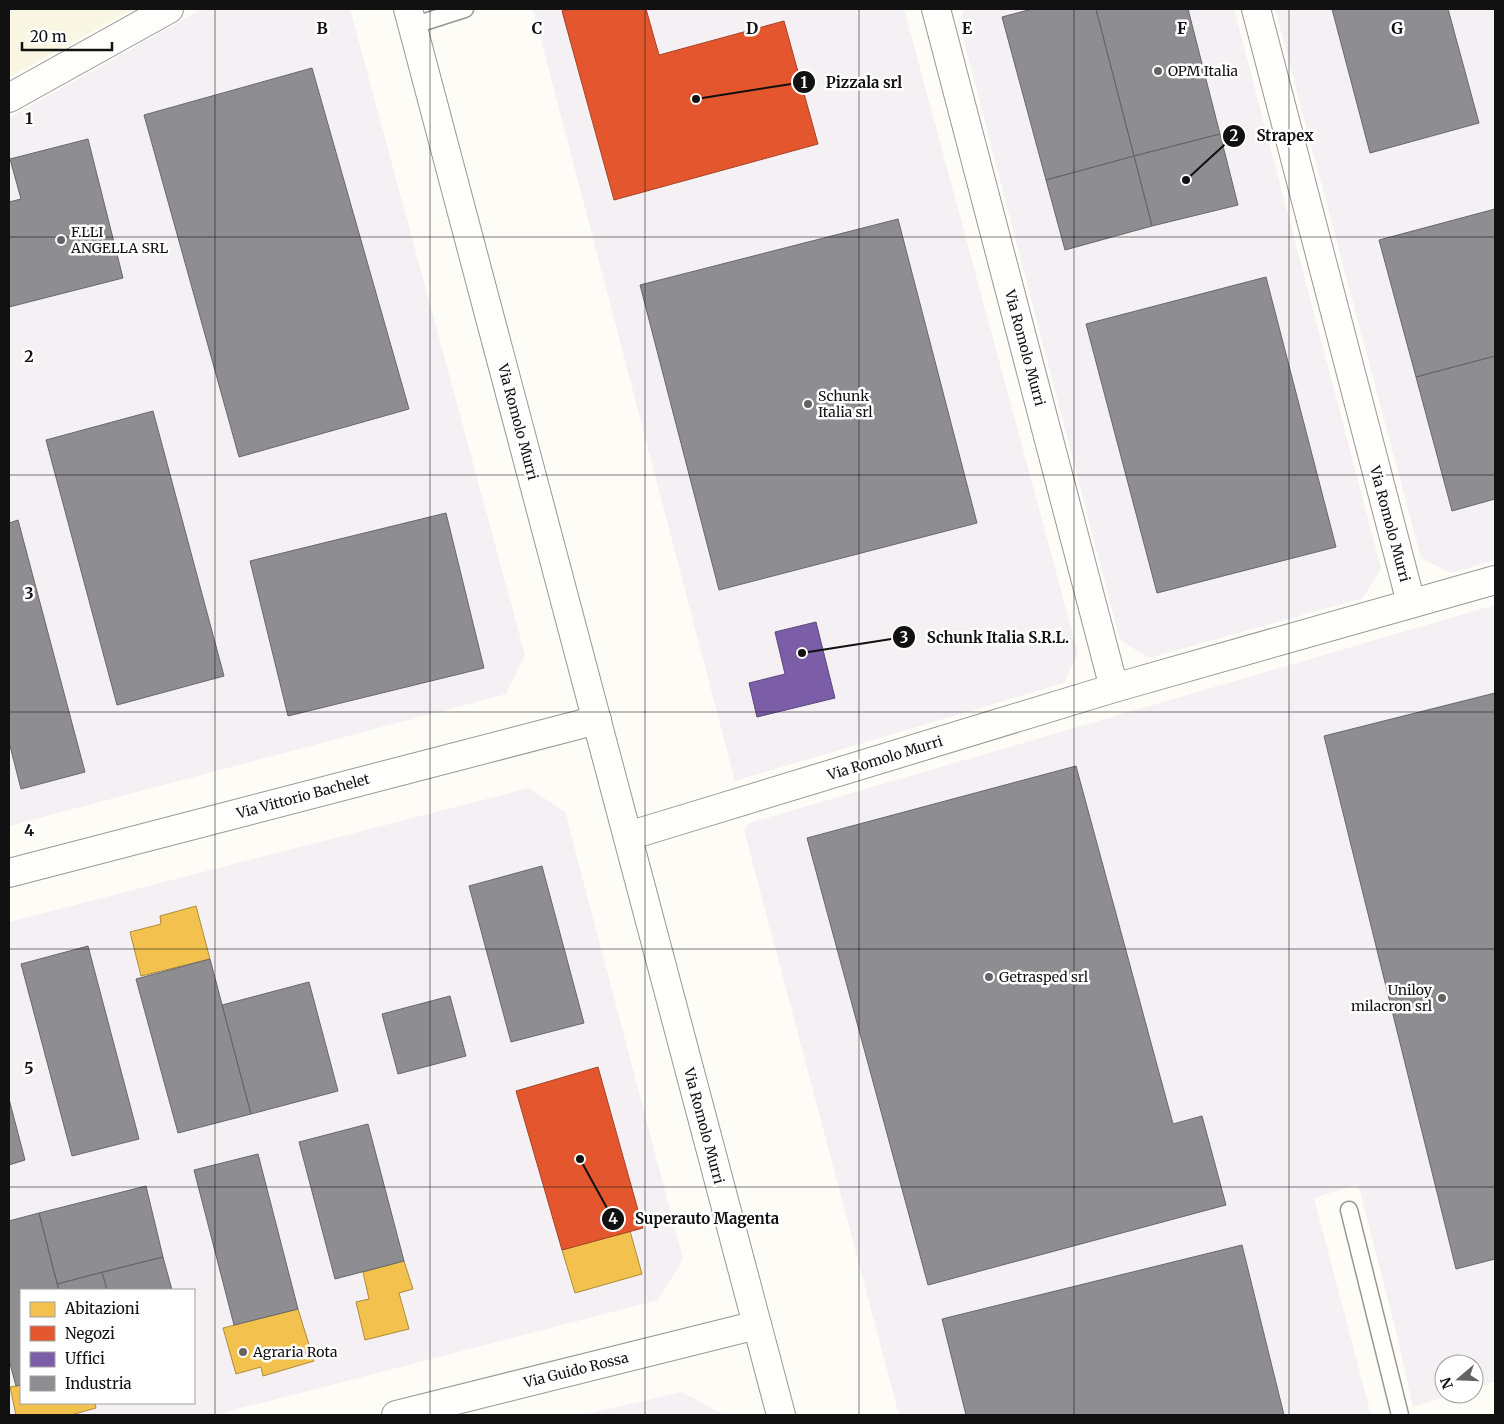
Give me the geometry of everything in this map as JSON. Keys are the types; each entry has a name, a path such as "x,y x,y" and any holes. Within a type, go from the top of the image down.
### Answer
{"street":[{"path":"9,98 169,9"},
{"name":"Via Romolo Murri","path":"936,9 1114,688"},
{"name":"Via Romolo Murri","path":"1256,9 1411,604"},
{"name":"Via Romolo Murri","path":"410,17 781,1415"},
{"name":"Via Romolo Murri","path":"628,836 1114,688 1495,580"},
{"name":"Via Vittorio Bachelet","path":"9,873 597,720"},
{"name":"Via Guido Rossa","path":"396,1415 757,1325"}],"lane":[{"path":"410,17 465,9"},
{"path":"1350,1210 1400,1415"}],"shaded area":[{"path":"9,9 134,9 9,77"},
{"path":"202,9 350,9 525,655 506,694 9,826 9,118"},
{"path":"533,9 904,9 1078,653 1064,683 735,781"},
{"path":"964,9 1234,9 1381,568 1363,598 1149,658 1120,640 959,22"},
{"path":"1275,9 1494,9 1495,560 1451,573 1421,558"},
{"path":"1495,605 1495,1381 1484,1385 1484,1354 1434,1354 1434,1400 1413,1407 1396,1331 1358,1184 1314,1198 1371,1415 899,1415 744,830 749,823"},
{"path":"529,788 565,812 683,1259 658,1300 215,1415 9,1415 9,922"},
{"path":"682,1392 724,1415 582,1415"}],"building: Abitazioni":[{"path":"196,906 210,959 141,976 130,932 161,924 160,916"},
{"path":"630,1231 642,1274 575,1293 562,1250"},
{"path":"404,1261 413,1289 399,1293 409,1329 365,1340 356,1302 369,1299 363,1272"},
{"path":"298,1309 314,1361 263,1376 261,1367 236,1374 223,1328"},
{"path":"20,1385 20,1404 95,1404 96,1408 71,1415 16,1415 10,1387"}],"building: Negozi":[{"path":"570,9 646,9 659,55 784,21 818,144 614,200 562,11"},
{"path":"598,1067 643,1228 562,1250 516,1091"}],"building: Uffici":[{"path":"816,622 835,698 757,717 749,683 785,674 775,632"}],"building: Industria":[{"path":"1032,9 1096,9 1134,156 1046,180 1002,17"},
{"name":"OPM Italia","path":"1096,9 1188,9 1220,134 1134,156"},
{"path":"1332,9 1448,9 1479,123 1370,153"},
{"path":"312,68 409,409 239,457 144,115"},
{"path":"1220,134 1238,205 1152,226 1134,156"},
{"name":"F.LLI ANGELLA SRL","path":"88,139 123,278 9,307 9,202 21,199 10,159"},
{"path":"1134,156 1152,226 1065,250 1046,180"},
{"path":"1495,209 1495,356 1416,377 1379,240"},
{"name":"Schunk Italia srl","path":"898,219 977,523 719,590 640,285"},
{"path":"1266,277 1336,547 1157,593 1086,324"},
{"path":"1495,356 1495,499 1452,511 1416,377"},
{"path":"153,411 224,676 117,705 46,440"},
{"path":"446,513 484,668 288,716 250,561"},
{"path":"18,520 85,772 21,789 9,742 9,523"},
{"name":"Uniloy milacron srl","path":"1495,693 1495,1259 1456,1269 1324,736"},
{"name":"Getrasped srl","path":"1076,766 1173,1124 1202,1116 1226,1205 928,1285 807,838"},
{"path":"542,866 584,1023 511,1042 469,886"},
{"path":"88,946 139,1139 72,1156 21,964"},
{"path":"210,959 251,1114 178,1133 136,979"},
{"path":"309,982 338,1091 251,1114 222,1005"},
{"path":"450,996 466,1056 398,1074 382,1014"},
{"path":"9,1099 25,1160 9,1165"},
{"path":"368,1124 404,1261 335,1279 299,1142"},
{"path":"258,1154 298,1309 234,1325 194,1170"},
{"path":"146,1186 163,1257 57,1284 39,1213"},
{"path":"39,1213 59,1289 20,1289 20,1385 16,1386 9,1360 9,1221"},
{"path":"1242,1245 1284,1415 966,1415 942,1319"},
{"path":"163,1257 172,1289 107,1289 102,1272"},
{"path":"102,1272 107,1289 59,1289 57,1284"}],"place":[{"name":"OPM Italia","path":"1158,71"},
{"name":"Pizzala srl","path":"696,99"},
{"name":"Strapex","path":"1186,180"},
{"name":"F.LLI ANGELLA SRL","path":"61,240"},
{"name":"Schunk Italia srl","path":"808,404"},
{"name":"Schunk Italia S.R.L.","path":"802,653"},
{"name":"Getrasped srl","path":"989,977"},
{"name":"Uniloy milacron srl","path":"1442,998"},
{"name":"Superauto Magenta","path":"580,1159"},
{"name":"Agraria Rota","path":"243,1352"}]}
